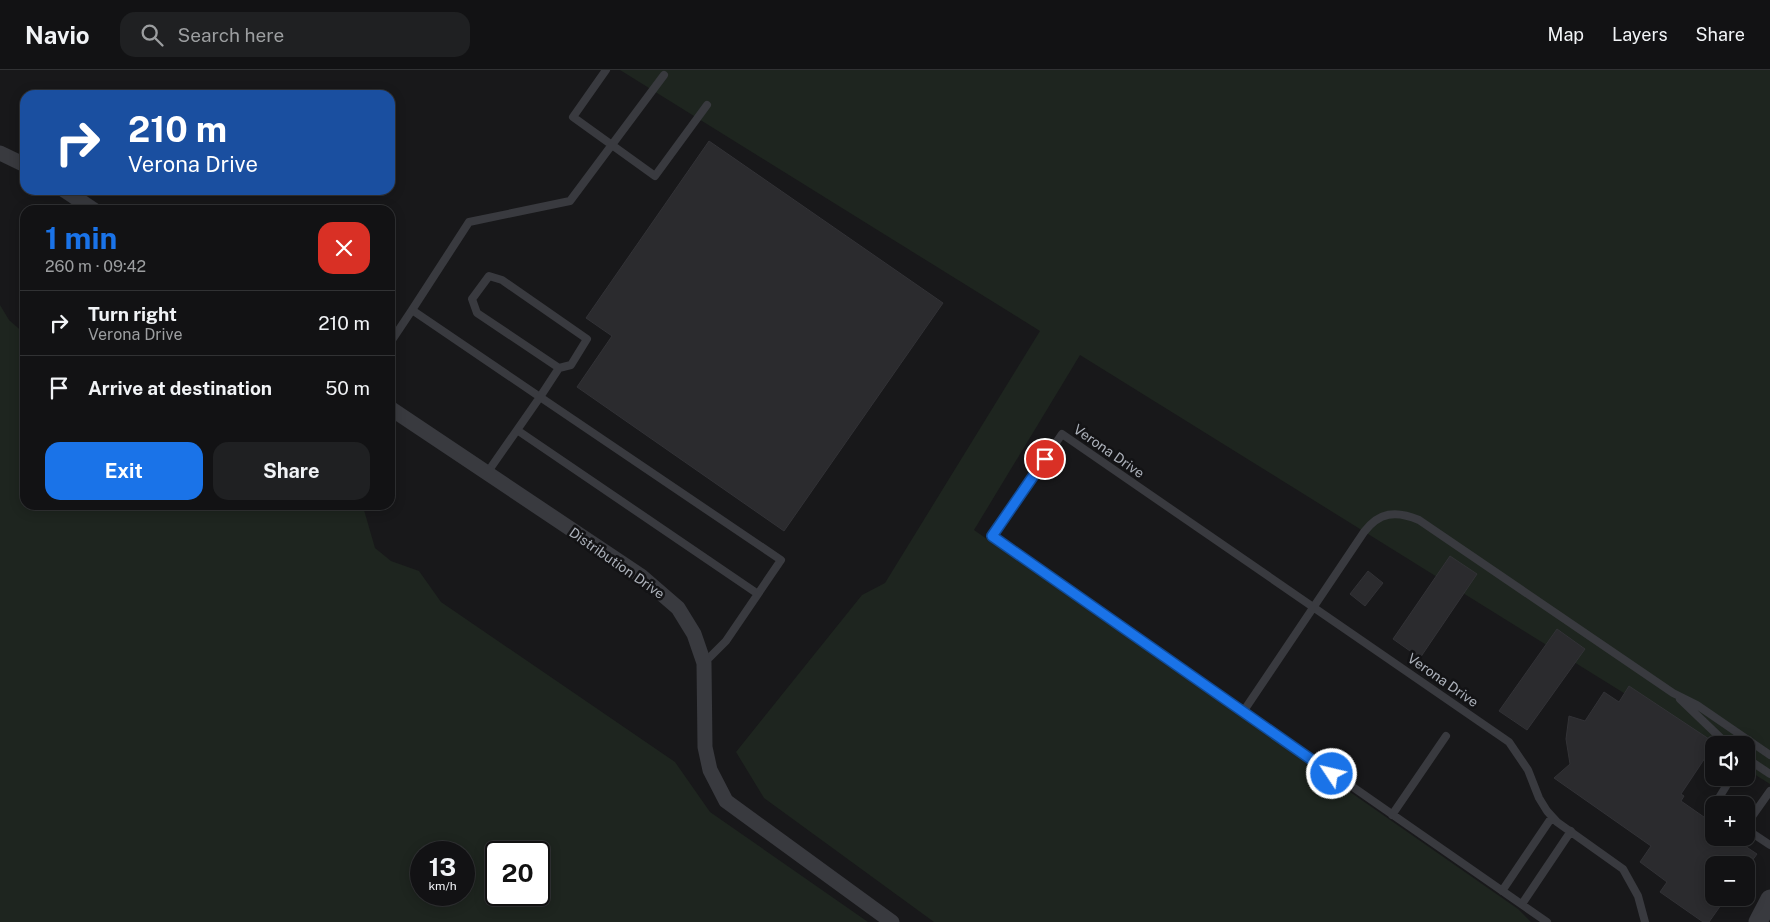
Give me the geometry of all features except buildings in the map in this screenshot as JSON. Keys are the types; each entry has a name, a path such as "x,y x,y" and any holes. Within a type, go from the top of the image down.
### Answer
{"street":[{"path":"0,153 20,163"},
{"path":"72,195 86,205"},
{"name":"Distribution Drive","path":"395,411 641,576 678,608 687,621 704,663 706,704 705,747 710,770 726,801 892,922"},
{"path":"1758,922 1770,899"}],"lane":[{"path":"606,70 573,117 655,176 707,105"},
{"path":"395,336 469,222 570,201 613,146 664,75"},
{"path":"487,473 559,368 571,365 587,340 502,280 489,276 472,299 477,313 559,368"},
{"path":"412,310 781,560 726,641 704,663"},
{"path":"518,430 758,594"},
{"name":"Verona Drive","path":"1547,922 992,536 1062,434 1509,742 1520,755 1539,798 1552,817 1623,869 1638,896 1645,922"},
{"path":"1243,712 1369,525 1380,516 1396,513 1423,523 1673,693 1697,705 1742,736"},
{"path":"1673,693 1718,736"},
{"path":"1392,815 1446,736"},
{"path":"1755,745 1770,755"},
{"path":"1755,763 1770,774"},
{"path":"1755,812 1770,791"},
{"path":"1502,891 1552,817"},
{"path":"1522,904 1571,832"},
{"path":"1755,835 1770,845"}],"shaded area":[{"path":"620,70 1770,70 1770,784 1755,775 1755,736 1705,736 1705,743 1080,355 974,530 1518,909 1531,922 934,922 764,798 736,752 862,595 885,583 1040,331"},
{"path":"0,305 9,320 20,330 20,510 364,510 375,548 391,561 419,571 441,602 675,762 710,812 868,922 0,922"}],"route":[{"path":"1045,459 992,536 1332,774"}]}
